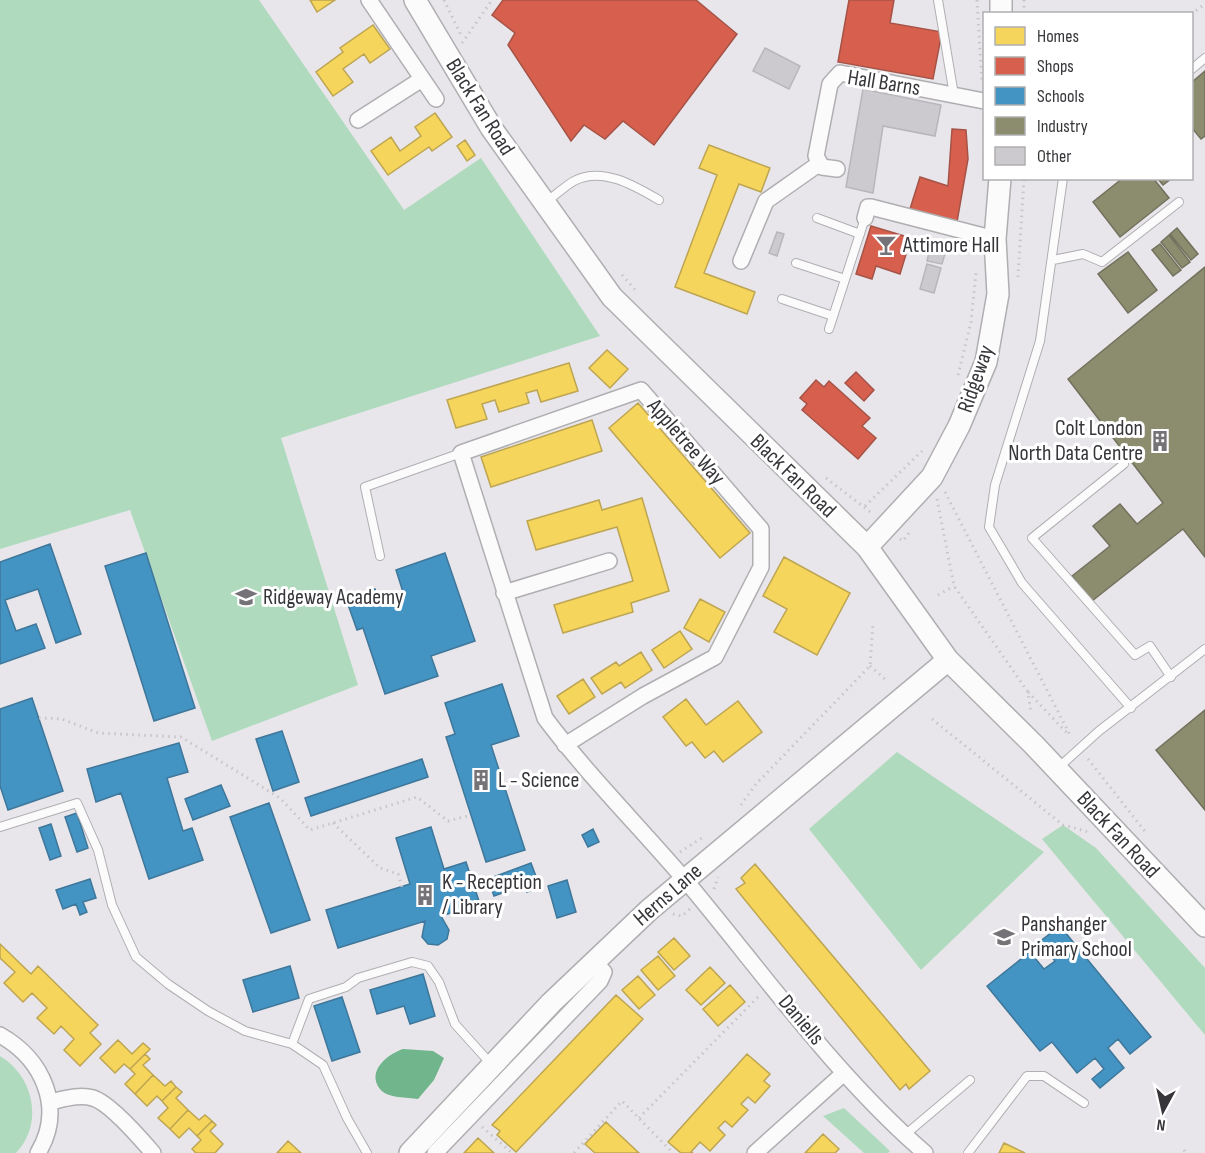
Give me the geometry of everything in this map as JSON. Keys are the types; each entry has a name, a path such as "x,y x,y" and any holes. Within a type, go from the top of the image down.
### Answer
{"main road":[{"name":"Black Fan Road","path":"415,0 492,129 543,204 612,297 867,547 948,660 1034,745 1205,926"},
{"name":"Ridgeway","path":"867,547 932,477 959,426 986,362 998,294 995,239 1000,180"},
{"name":"Herns Lane","path":"410,1153 594,961 685,880 948,660"}],"street":[{"path":"369,0 436,99"},
{"name":"Hall Barns","path":"820,163 816,156 830,84 840,73 983,101"},
{"path":"358,120 422,79"},
{"path":"741,261 766,201 820,163 822,167 837,169"},
{"path":"865,218 868,207 871,207 995,239"},
{"name":"Appletree Way","path":"461,453 641,390 761,529 761,567 715,657 643,696 565,745"},
{"path":"461,453 545,718 565,745 685,880"},
{"path":"504,593 609,561"},
{"name":"Daniells","path":"685,880 844,1073 925,1153"},
{"path":"435,1153 600,981 604,972 594,961"},
{"path":"0,1035 28,1057 44,1080 50,1102 47,1135 38,1153"},
{"path":"755,1153 844,1073"},
{"path":"50,1102 76,1097 94,1098 104,1104 153,1153"}],"lane":[{"path":"938,0 954,95"},
{"path":"1193,67 1205,58"},
{"path":"543,204 572,182 588,176 607,177 630,184 659,200"},
{"path":"1063,180 1040,341 994,485 989,527 1022,583 1131,708"},
{"path":"1053,260 1083,254 1102,262 1179,202"},
{"path":"817,218 860,234"},
{"path":"829,329 865,218"},
{"path":"796,262 845,279"},
{"path":"782,298 833,316"},
{"path":"380,556 365,487 461,453"},
{"path":"1124,464 1032,538 1135,656 1150,646 1171,677"},
{"path":"1057,769 1079,748 1205,649"},
{"path":"0,827 77,803 98,850 112,905 136,957 168,984 208,1011 245,1031 292,1044 323,1065 347,1118 367,1153"},
{"path":"292,1044 309,999 346,987 358,978 412,962 428,966 438,982 455,1024 492,1065"},
{"path":"968,1153 1027,1076 1044,1076 1084,1103"},
{"path":"906,1134 970,1080"}],"path":[{"path":"444,0 469,51"},
{"path":"977,0 983,87"},
{"path":"956,384 971,321 976,270"},
{"path":"620,273 644,299"},
{"path":"817,471 865,506 925,448"},
{"path":"950,482 945,492 937,499 954,586 1028,692 1071,737 1148,835"},
{"path":"945,492 1071,737"},
{"path":"938,595 954,586"},
{"path":"738,810 756,784 870,666 873,624"},
{"path":"870,666 886,680"},
{"path":"1028,692 1034,745"},
{"path":"39,718 62,719 98,733 181,737 280,798 310,830 417,797 448,821 471,815"},
{"path":"932,719 1063,825"},
{"path":"333,823 380,868 398,874 402,887"},
{"path":"678,853 713,831"},
{"path":"639,1118 771,984"},
{"path":"574,1153 621,1101 673,1153"},
{"path":"470,1116 512,1153"}],"shaded area":[{"path":"0,0 259,0 404,210 481,158 600,336 281,438 358,685 212,741 130,510 0,549"},
{"path":"897,752 1044,852 921,970 809,829"},
{"path":"1063,825 1096,848 1205,968 1205,1035 1042,839"},
{"path":"403,1049 433,1051 444,1058 434,1080 418,1099 398,1097 383,1092 376,1082 377,1070 385,1059"},
{"path":"0,1056 21,1076 31,1101 30,1128 25,1141 16,1153 0,1153"},
{"path":"844,1108 890,1151 888,1153 864,1153 823,1116"}],"building: Homes":[{"path":"310,0 335,0 317,12"},
{"path":"373,25 390,49 370,63 364,54 343,69 353,82 333,96 316,72 343,52 340,48"},
{"path":"435,113 452,137 432,151 429,147 388,175 371,151 391,137 400,151 421,136 415,127"},
{"path":"465,140 475,155 467,161 457,146"},
{"path":"709,145 770,168 761,192 739,184 704,273 755,292 747,314 675,287 717,175 699,168"},
{"path":"607,350 628,369 610,388 589,368"},
{"path":"569,363 578,391 541,402 537,390 526,393 529,403 499,412 495,400 482,404 487,419 456,428 447,400"},
{"path":"638,403 750,533 720,558 609,428"},
{"path":"592,420 602,451 491,487 481,457"},
{"path":"642,498 669,591 631,603 633,612 563,633 554,605 633,581 617,527 536,550 527,521 599,500 602,510"},
{"path":"784,557 850,593 817,655 774,632 787,609 763,596"},
{"path":"700,599 725,612 709,642 684,628"},
{"path":"680,631 692,649 664,668 652,650"},
{"path":"641,652 652,670 625,688 621,682 602,694 591,678 616,662 619,666"},
{"path":"583,679 595,697 569,714 557,696"},
{"path":"686,699 706,725 738,701 762,732 723,762 714,751 705,758 692,742 686,746 663,717"},
{"path":"755,864 930,1071 909,1089 906,1084 900,1090 736,889 745,883 741,878"},
{"path":"674,938 690,956 674,970 658,952"},
{"path":"0,944 31,974 38,966 98,1025 90,1033 101,1044 80,1066 64,1050 74,1039 61,1026 54,1034 37,1018 47,1008 32,993 23,1002 4,983 15,972 0,958"},
{"path":"658,956 675,976 658,990 641,970"},
{"path":"710,967 725,983 701,1005 686,990"},
{"path":"638,976 655,995 639,1009 622,990"},
{"path":"730,985 745,1002 718,1026 703,1009"},
{"path":"616,995 643,1019 516,1152 497,1135 500,1131 492,1125"},
{"path":"118,1040 132,1054 143,1043 150,1049 130,1069 124,1064 115,1073 100,1058"},
{"path":"145,1054 150,1059 143,1065 153,1075 135,1094 125,1084 135,1074 130,1069"},
{"path":"747,1054 770,1074 764,1081 770,1086 755,1103 748,1097 741,1104 748,1110 732,1127 725,1121 718,1128 725,1135 710,1151 700,1142 691,1152 693,1153 681,1153 668,1142"},
{"path":"153,1075 165,1086 171,1081 176,1087 162,1101 157,1096 147,1106 135,1094"},
{"path":"176,1087 182,1092 176,1098 188,1110 170,1129 158,1118 168,1108 162,1101"},
{"path":"188,1110 199,1120 205,1115 212,1121 197,1136 189,1128 179,1138 170,1129"},
{"path":"212,1121 216,1125 210,1131 223,1144 215,1153 196,1153 192,1149 201,1140 197,1136"},
{"path":"606,1122 639,1153 595,1153 585,1144"},
{"path":"823,1134 839,1149 835,1153 805,1153"},
{"path":"478,1138 494,1153 464,1153"},
{"path":"288,1141 301,1153 277,1153"},
{"path":"1004,1143 1025,1153 999,1153"}],"building: Shops":[{"path":"503,0 696,0 737,34 654,145 623,121 605,139 584,125 571,141 508,45 515,33 492,15"},
{"path":"849,0 894,0 890,23 942,32 933,79 838,62"},
{"path":"952,129 966,130 968,159 957,222 910,209 920,177 948,186"},
{"path":"871,226 911,238 900,274 876,266 872,279 856,274"},
{"path":"856,372 874,390 864,401 845,383"},
{"path":"816,380 824,387 829,381 870,418 862,426 876,438 858,459 802,410 807,404 800,398"}],"building: Schools":[{"path":"50,544 81,634 56,643 38,589 5,600 16,631 36,624 45,648 0,664 0,562"},
{"path":"146,553 195,708 154,721 105,566"},
{"path":"445,553 475,641 431,656 438,676 385,694 363,628 357,630 346,599 375,589 379,600 403,592 396,570"},
{"name":"L - Science","path":"502,684 519,736 491,745 525,850 486,862 446,737 455,734 445,703"},
{"path":"32,698 63,791 8,810 0,786 0,709"},
{"path":"282,731 299,782 273,791 256,739"},
{"path":"179,743 188,772 167,778 183,831 192,828 203,860 149,879 121,793 96,802 87,769"},
{"path":"422,759 428,777 311,816 305,798"},
{"path":"221,785 230,806 193,820 185,799"},
{"path":"269,803 310,920 271,933 230,817"},
{"path":"77,813 88,848 77,852 65,817"},
{"path":"51,824 61,856 50,860 39,828"},
{"name":"K - Reception / Library","path":"431,827 444,869 466,862 480,904 441,916 449,930 447,939 438,945 428,944 422,937 425,921 338,948 326,910 410,884 396,838"},
{"path":"593,829 599,842 588,847 582,835"},
{"path":"531,863 540,887 527,892 524,885 494,896 488,879"},
{"path":"90,879 96,898 83,902 87,912 80,915 76,904 63,909 56,890"},
{"path":"567,880 576,912 557,918 548,886"},
{"path":"1060,926 1151,1037 1130,1054 1118,1039 1108,1048 1124,1068 1100,1088 1092,1079 1104,1069 1095,1058 1077,1073 1052,1042 1040,1051 987,986 1030,952 1044,969 1055,961 1039,942"},
{"path":"290,966 299,998 253,1012 243,980"},
{"path":"423,974 435,1016 410,1024 404,1006 377,1014 370,990"},
{"path":"342,997 360,1052 332,1061 314,1006"}],"building: Industry":[{"path":"1205,71 1205,136 1201,139 1193,129 1193,81"},
{"path":"1120,180 1155,180 1169,198 1120,237 1093,202"},
{"path":"1159,180 1170,180 1163,185"},
{"path":"1177,228 1198,254 1191,260 1170,234"},
{"path":"1169,235 1190,262 1182,268 1161,242"},
{"path":"1160,244 1181,270 1173,276 1152,250"},
{"path":"1128,252 1157,290 1128,313 1098,274"},
{"name":"Colt London North Data Centre","path":"1205,267 1205,557 1183,529 1092,601 1072,576 1110,546 1093,526 1120,504 1137,524 1163,503 1068,379"},
{"path":"1205,710 1205,810 1156,750"}],"building: Other":[{"path":"765,48 800,66 789,89 753,71"},
{"path":"863,89 941,105 935,136 883,126 873,193 846,187"},
{"path":"777,232 784,234 777,256 769,253"},
{"path":"932,240 948,244 942,264 927,261"},
{"path":"927,264 941,268 934,293 920,289"}],"place":[{"name":"Attimore Hall","path":"886,245"},
{"name":"Colt London North Data Centre","path":"1160,441"},
{"name":"Ridgeway Academy","path":"246,597"},
{"name":"L - Science","path":"481,780"},
{"name":"K - Reception / Library","path":"425,895"},
{"name":"Panshanger Primary School","path":"1004,937"}]}
